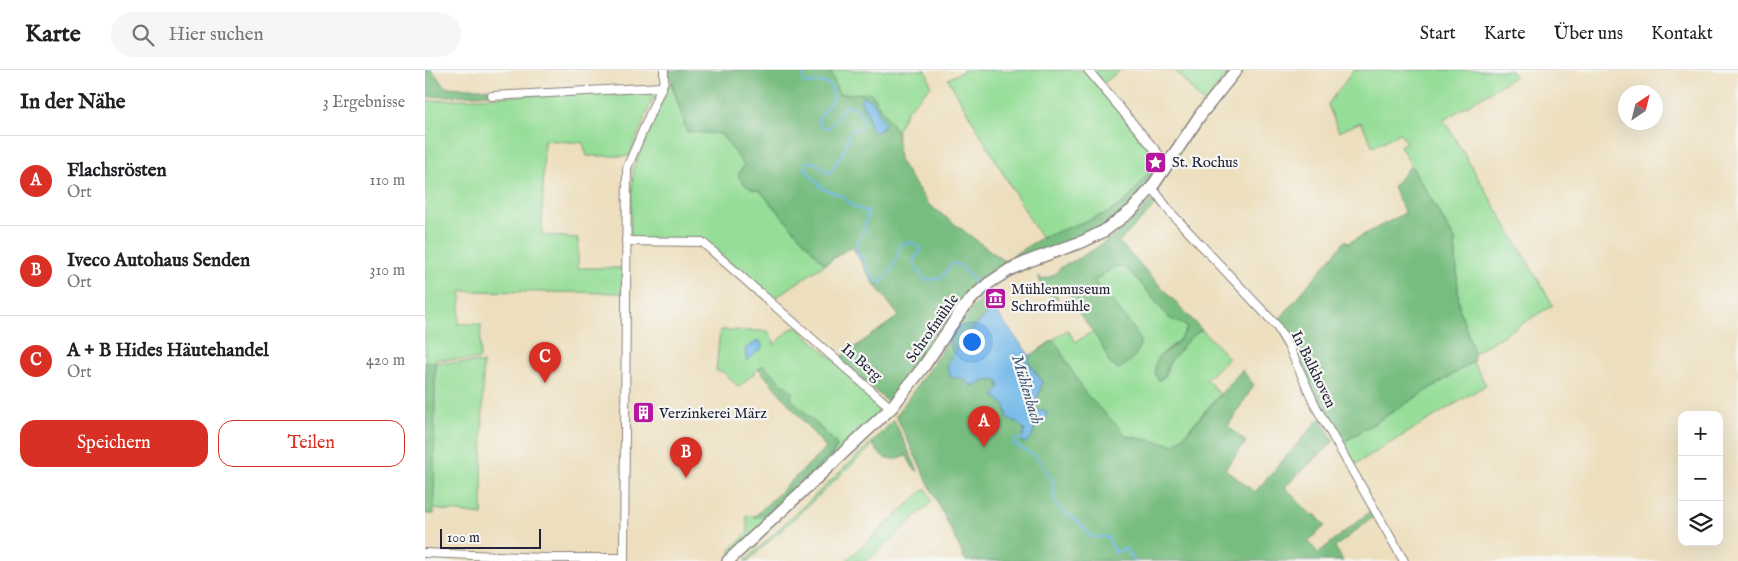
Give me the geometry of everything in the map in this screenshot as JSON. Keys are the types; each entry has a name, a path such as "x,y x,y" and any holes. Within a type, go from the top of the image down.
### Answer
{"main road":[{"name":"Schrofmühle","path":"891,408 925,366 961,311 989,283 1009,270 1097,234 1120,220 1143,199 1201,114 1236,70"},
{"path":"728,561 891,408"}],"street":[{"path":"425,553 624,559 627,168 662,87 664,81 663,70"},
{"path":"1088,70 1167,164"},
{"path":"492,96 662,87"},
{"name":"In Balkhoven","path":"1152,187 1171,213 1276,325 1289,347 1316,407 1404,561"},
{"name":"In Berg","path":"626,241 702,242 891,408"}],"green space":[{"path":"425,70 432,70 445,87 491,89 494,94 425,97"},
{"path":"668,70 832,70 831,73 839,94 871,93 897,132 899,160 928,204 1004,261 1041,238 1109,212 1125,202 1158,160 1160,165 1142,196 1111,223 989,279 889,403 838,359 899,316 872,281 852,246 824,264 760,191 750,188 742,182 738,175 744,165 721,134 687,132"},
{"path":"804,70 926,70 931,86 907,110 898,128 896,162 927,206 1006,267 838,359 899,316 902,308 879,288 852,246 772,300 704,240 634,239 630,235 633,168 671,82 687,132 715,122 744,165"},
{"path":"964,70 1085,70 1158,160 1133,193 1115,209 1095,219 1041,238 948,79"},
{"path":"1092,70 1120,70 1103,84"},
{"path":"1175,70 1231,70 1204,104"},
{"path":"1354,70 1510,70 1514,77 1444,120 1553,305 1474,353 1459,307 1455,240 1400,146 1406,142 1400,133 1373,147 1361,122 1339,132 1328,105"},
{"path":"651,88 655,92 654,96 629,156 587,156 583,143 544,140 542,235 578,238 578,268 623,268 623,293 462,291 458,324 481,324 480,357 478,360 435,359 435,362 483,363 482,515 434,509 435,363 425,362 425,101"},
{"path":"1411,165 1455,240 1459,307 1474,353 1473,362 1341,444 1319,407 1277,322 1346,240 1348,243 1405,213 1393,187"},
{"path":"1154,197 1159,202 1119,242 1202,330 1185,344 1169,363 1165,376 1158,380 1155,368 1158,359 1178,341 1187,329 1186,326 1169,318 1126,268 1115,266 1094,281 1127,320 1140,341 1136,354 1119,369 1110,364 1099,341 1074,307 1076,301 1064,290 1056,292 1058,299 1054,298 1042,287 1039,279 1039,275 1041,280 1052,276 1062,267 1112,237 1135,218"},
{"path":"1115,266 1126,268 1179,323 1186,326 1187,329 1180,339 1158,357 1166,376 1170,362 1179,349 1202,330 1229,358 1206,379 1220,394 1175,445 1127,436 1085,394 1006,414 1030,356 1067,330 1076,342 1093,331 1105,351 1110,364 1134,330 1093,281"},
{"path":"985,294 992,308 968,334 948,364 972,386 989,380 997,380 1008,419 1017,422 1025,430 1022,439 1034,430 1034,422 1047,413 1043,410 1036,411 1033,408 1042,382 1028,361 1030,356 1054,340 1085,393 1127,436 1176,445 1242,370 1254,385 1228,426 1246,442 1225,469 1255,492 1320,418 1334,441 1285,487 1312,516 1315,514 1325,526 1308,541 1318,553 1373,509 1376,515 1335,547 1343,561 966,561 896,416 968,313"},
{"path":"792,328 798,328 886,407 731,554 729,551 748,532 746,515 754,516 772,509 833,454 837,447 835,442 790,399 763,365 739,387 723,372 716,371 720,330 768,331 774,341 774,345"},
{"path":"425,362 435,362 434,514 425,514"},
{"path":"1473,362 1486,385 1354,465 1341,444"},
{"path":"763,365 792,392 791,399 835,442 837,447 833,453 772,509 762,516 754,517 826,448 759,369"},
{"path":"894,420 918,471 914,469 906,455 897,459 886,459 877,451 872,442"},
{"path":"872,442 873,445 748,561 745,561"},
{"path":"926,488 932,502 867,561 846,561"}],"water":[{"path":"864,96 875,104 885,124 881,130 875,132 870,127 867,113 860,100"},
{"path":"993,308 1030,356 1028,361 1042,382 1033,408 1036,411 1044,410 1047,413 1046,417 1041,420 1037,419 1034,422 1032,435 1023,444 1022,439 1025,430 1017,422 1008,419 1005,405 994,396 1000,386 997,380 989,380 972,386 961,378 951,377 948,370 950,359 975,327"},
{"path":"759,340 763,347 747,361 745,349"}],"waterway":[{"name":"Mühlenbach","path":"804,70 803,81 806,84 821,82 830,85 834,97 818,120 821,127 829,128 846,105 857,109 862,116 864,124 860,128 851,130 845,149 829,174 816,163 806,162 806,170 823,189 843,196 853,206 868,212 862,234 855,247 874,279 881,283 894,265 900,244 909,242 922,250 913,261 921,276 927,280 941,278 953,263 961,266 978,286"},
{"name":"Mühlenbach","path":"985,295 991,310"},
{"name":"Mühlenbach","path":"1024,438 1014,440 1014,444 1035,456 1052,479 1056,505 1084,527 1090,537 1108,537 1115,553 1126,548 1134,561"}],"place":[{"name":"St. Rochus","path":"1156,162"},
{"name":"Mühlenmuseum Schrofmühle","path":"995,298"},
{"name":"A + B Hides Häutehandel","path":"545,383"},
{"name":"Verzinkerei März","path":"643,413"},
{"name":"Flachsrösten","path":"984,447"},
{"name":"Iveco Autohaus Senden","path":"686,478"}]}
